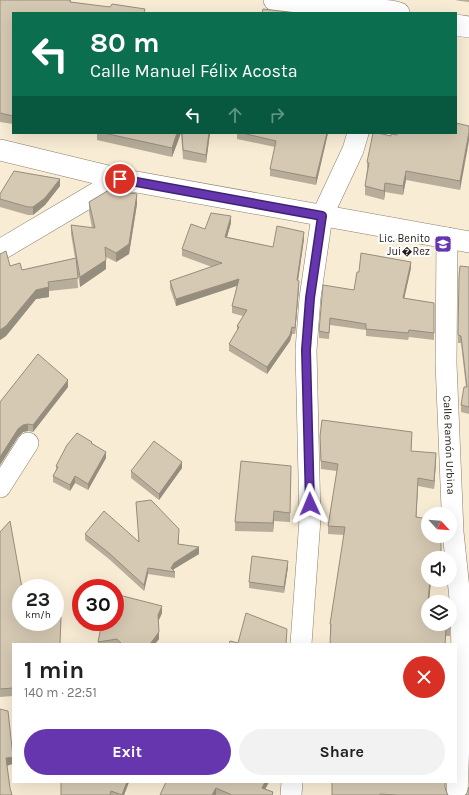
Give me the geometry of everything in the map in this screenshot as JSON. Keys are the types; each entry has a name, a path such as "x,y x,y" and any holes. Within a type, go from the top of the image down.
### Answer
{"street":[{"path":"274,0 394,12"},
{"path":"457,25 469,27"},
{"path":"302,643 310,520 306,350 310,298 322,216 353,150 358,134"},
{"path":"0,150 120,179 469,242"},
{"path":"0,250 120,179"},
{"name":"Calle Ramón Urbina","path":"447,238 446,363 453,532 461,608 462,647 457,795"},
{"path":"0,487 28,443"},
{"path":"291,795 292,783"}],"building":[{"path":"0,0 70,0 70,2 110,7 112,4 145,9 144,12 12,12 12,116 0,113"},
{"path":"263,9 288,12 262,12"},
{"path":"457,123 469,126 460,181 406,171 403,186 385,183 384,191 365,186 369,163 367,162 373,134 391,136 391,134 457,134"},
{"path":"109,134 177,134 172,148"},
{"path":"182,134 209,134 206,155 183,150"},
{"path":"246,134 327,134 316,178 270,169 276,141"},
{"path":"14,171 60,179 45,198 33,207 28,207 0,199 0,194"},
{"path":"109,190 137,194 129,244 116,253 105,247 106,260 80,277 71,225 95,228 89,202"},
{"path":"211,213 231,216 225,237 273,247 277,226 304,232 297,280 299,281 295,328 292,327 290,335 267,367 229,344 239,327 237,326 247,310 232,306 239,279 176,299 170,281 222,263 182,249 191,224 205,229"},
{"path":"6,251 10,266 20,263 22,270 76,258 78,278 48,282 49,287 36,290 6,326 0,330 0,254"},
{"path":"361,253 411,262 403,298 434,303 434,333 409,330 408,333 366,329 366,324 330,318 329,333 319,331 323,285 354,290 357,272 359,272"},
{"path":"460,266 469,267 469,407 461,405 464,387 467,387 461,336 458,335"},
{"path":"38,354 68,380 33,425 23,425 18,429 0,457 0,402"},
{"path":"322,420 412,432 411,451 436,453 434,481 418,478 416,517 421,518 421,543 441,543 441,551 421,551 421,587 429,587 429,595 421,595 421,631 446,631 445,643 330,643 330,624 345,527 328,526 338,464 321,461 320,436"},
{"path":"77,433 106,452 88,484 75,476 70,485 53,476 58,467 56,466 67,445"},
{"path":"154,441 182,462 159,494 131,471"},
{"path":"241,461 291,466 290,513 274,511 273,523 235,522"},
{"path":"151,500 179,529 178,544 199,547 174,563 171,568 175,572 148,568 144,585 109,553 85,534 104,511 139,542 136,502"},
{"path":"10,521 20,579 12,579 12,631 60,631 60,643 12,643 12,688 0,689 0,532"},
{"path":"252,556 288,561 284,587 249,582"},
{"path":"124,596 162,606 158,615 159,632 151,643 121,643 117,639 98,642 100,631 124,631"},
{"path":"246,613 287,629 286,643 238,643"},
{"path":"0,709 8,711 12,757 6,758 12,795 0,795"},
{"path":"61,783 127,783 122,795 111,791 110,795 61,795"},
{"path":"166,783 264,783 262,788 273,792 272,795 232,795 216,788 212,795 160,795"},
{"path":"332,783 445,783 448,795 380,794 332,795"},
{"path":"469,787 469,795 465,795 467,793"}],"place":[{"name":"Lic. Benito Jui�Rez","path":"443,244"}],"route":[{"path":"120,179 322,216 310,298 306,350 310,504"}]}
